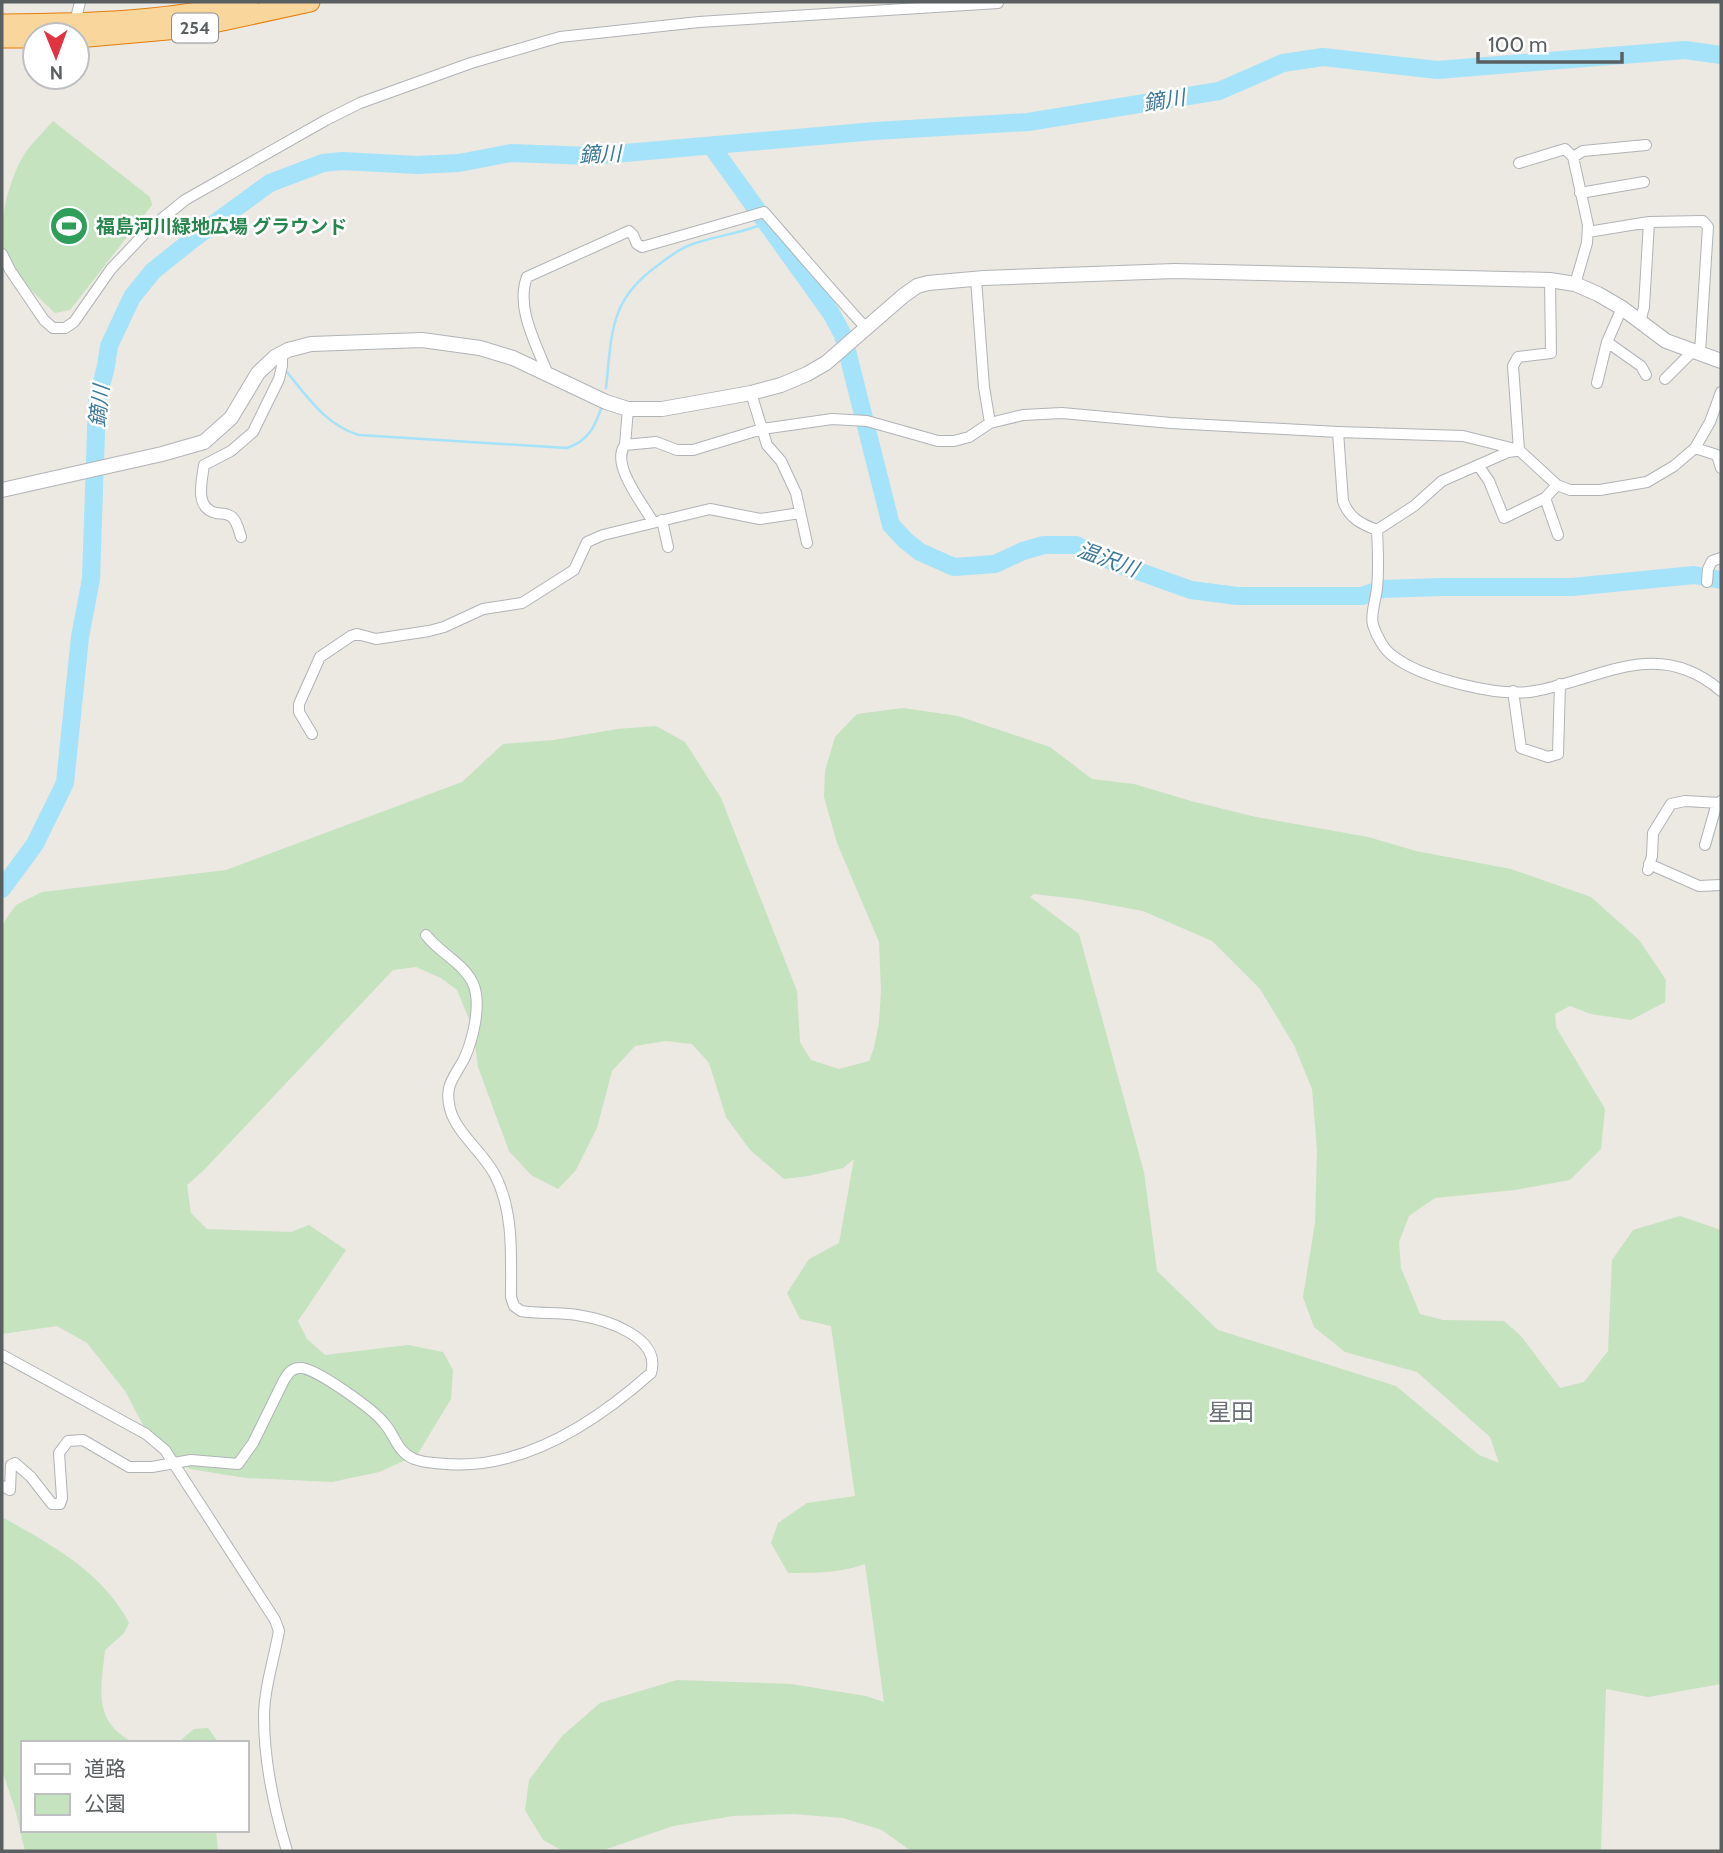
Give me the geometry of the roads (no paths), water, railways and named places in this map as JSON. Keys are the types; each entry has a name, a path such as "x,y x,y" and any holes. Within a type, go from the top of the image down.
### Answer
{"highway":[{"name":"254","path":"91,28 248,2"},
{"name":"254","path":"91,30 190,29 310,2"},
{"name":"254","path":"2,24 21,26"},
{"path":"2,38 21,38"}],"street":[{"path":"77,21 80,2"},
{"path":"2,254 10,271 44,320 53,328 65,328 74,322 111,269 148,230 185,200 360,103 471,63 560,37 699,22 998,2"},
{"path":"1573,156 1583,151 1646,145"},
{"path":"1519,163 1565,149 1573,156 1587,232 1587,243 1574,284"},
{"path":"1580,193 1644,182"},
{"path":"548,375 526,311 524,286 527,277 629,231 642,247 764,212 793,243 811,269 866,328"},
{"path":"1587,232 1649,222 1703,220 1708,227 1697,352 1665,379"},
{"path":"1640,322 1644,307 1649,222"},
{"path":"2,490 192,447 209,439 231,418 258,373 275,356 312,344 422,340 480,348 513,358 606,402 628,409 662,409 780,385 826,363 917,286 976,279 1174,271 1550,280 1574,284 1598,294 1622,308 1666,341 1721,361"},
{"path":"976,279 984,387 990,424"},
{"path":"1519,450 1513,366 1518,357 1551,353 1550,280"},
{"path":"1597,383 1607,342 1622,308"},
{"path":"1607,342 1641,366 1646,375"},
{"path":"241,537 234,519 229,514 213,513 200,498 204,465 231,451 253,432 279,379 282,353"},
{"path":"625,445 656,442 677,450 693,450 762,429 832,419 867,421 938,441 954,441 969,437 990,424 1023,415 1062,413 1171,423 1463,436 1519,450 1557,485 1570,490 1600,490 1647,482 1674,466 1695,448 1710,422 1721,392"},
{"path":"751,393 768,445 781,461 796,493 807,543"},
{"path":"628,409 625,445 621,450 620,460 624,474 658,521 668,547"},
{"path":"1338,432 1343,501 1346,509 1353,519 1377,530"},
{"path":"1695,448 1717,455 1721,468"},
{"path":"1377,530 1413,506 1442,481 1508,452 1519,450"},
{"path":"1478,465 1489,481 1504,518 1545,498 1557,485"},
{"path":"1545,498 1558,535"},
{"path":"312,734 299,712 302,697 320,657 351,636 357,634 376,639 429,631 483,609 522,603 574,570 587,542 603,535 710,509 760,519 800,513"},
{"path":"1377,530 1378,586 1373,624 1392,656 1434,678 1462,685 1535,691 1603,671 1650,663 1673,665 1694,671 1721,691"},
{"path":"1707,582 1712,561 1721,558"},
{"path":"1513,691 1521,748 1548,757 1558,754 1560,684"},
{"path":"1705,845 1719,802 1685,801 1671,804 1653,833 1648,867 1699,886 1721,885"},
{"path":"2,1486 10,1489 9,1470 15,1463 52,1504 60,1504 62,1498 59,1453 68,1441 83,1440 128,1467 152,1468 191,1460 238,1464 253,1443 284,1380 290,1371 298,1368 316,1373 371,1410 385,1424 404,1453 415,1459 460,1465 507,1459 539,1447 582,1424 625,1396 651,1373 652,1358 647,1348 637,1337 617,1326 578,1315 521,1311 514,1306 511,1297 509,1218 505,1199 495,1175 454,1119 450,1108 449,1085 463,1060 476,1009 474,985 466,972 426,935"},
{"path":"2,1355 146,1434 165,1450 275,1620 279,1631 264,1714 268,1767 276,1814 287,1851"}],"waterway":[{"name":"鏑川","path":"2,889 35,844 65,783 80,637 91,579 97,402 109,346 132,297 153,271 270,183 323,163 342,161 417,165 459,163 511,153 591,156 875,131 1028,122 1219,91 1283,63 1323,57 1437,70 1685,50 1721,55"},
{"name":"温沢川","path":"712,147 831,313 843,335 891,525 920,552 954,567 995,564 1044,545 1076,545 1118,564 1191,590 1237,596 1362,596 1382,589 1441,587 1572,587 1694,575 1721,580"},
{"path":"606,388 616,320 621,305 641,279 688,246 766,223"},
{"path":"287,372 328,418 359,435 567,448 590,432 602,406"}],"place":[{"name":"福島河川緑地広場 グラウンド","path":"69,226"}],"district":[{"name":"星田","path":"1231,1412"}]}
